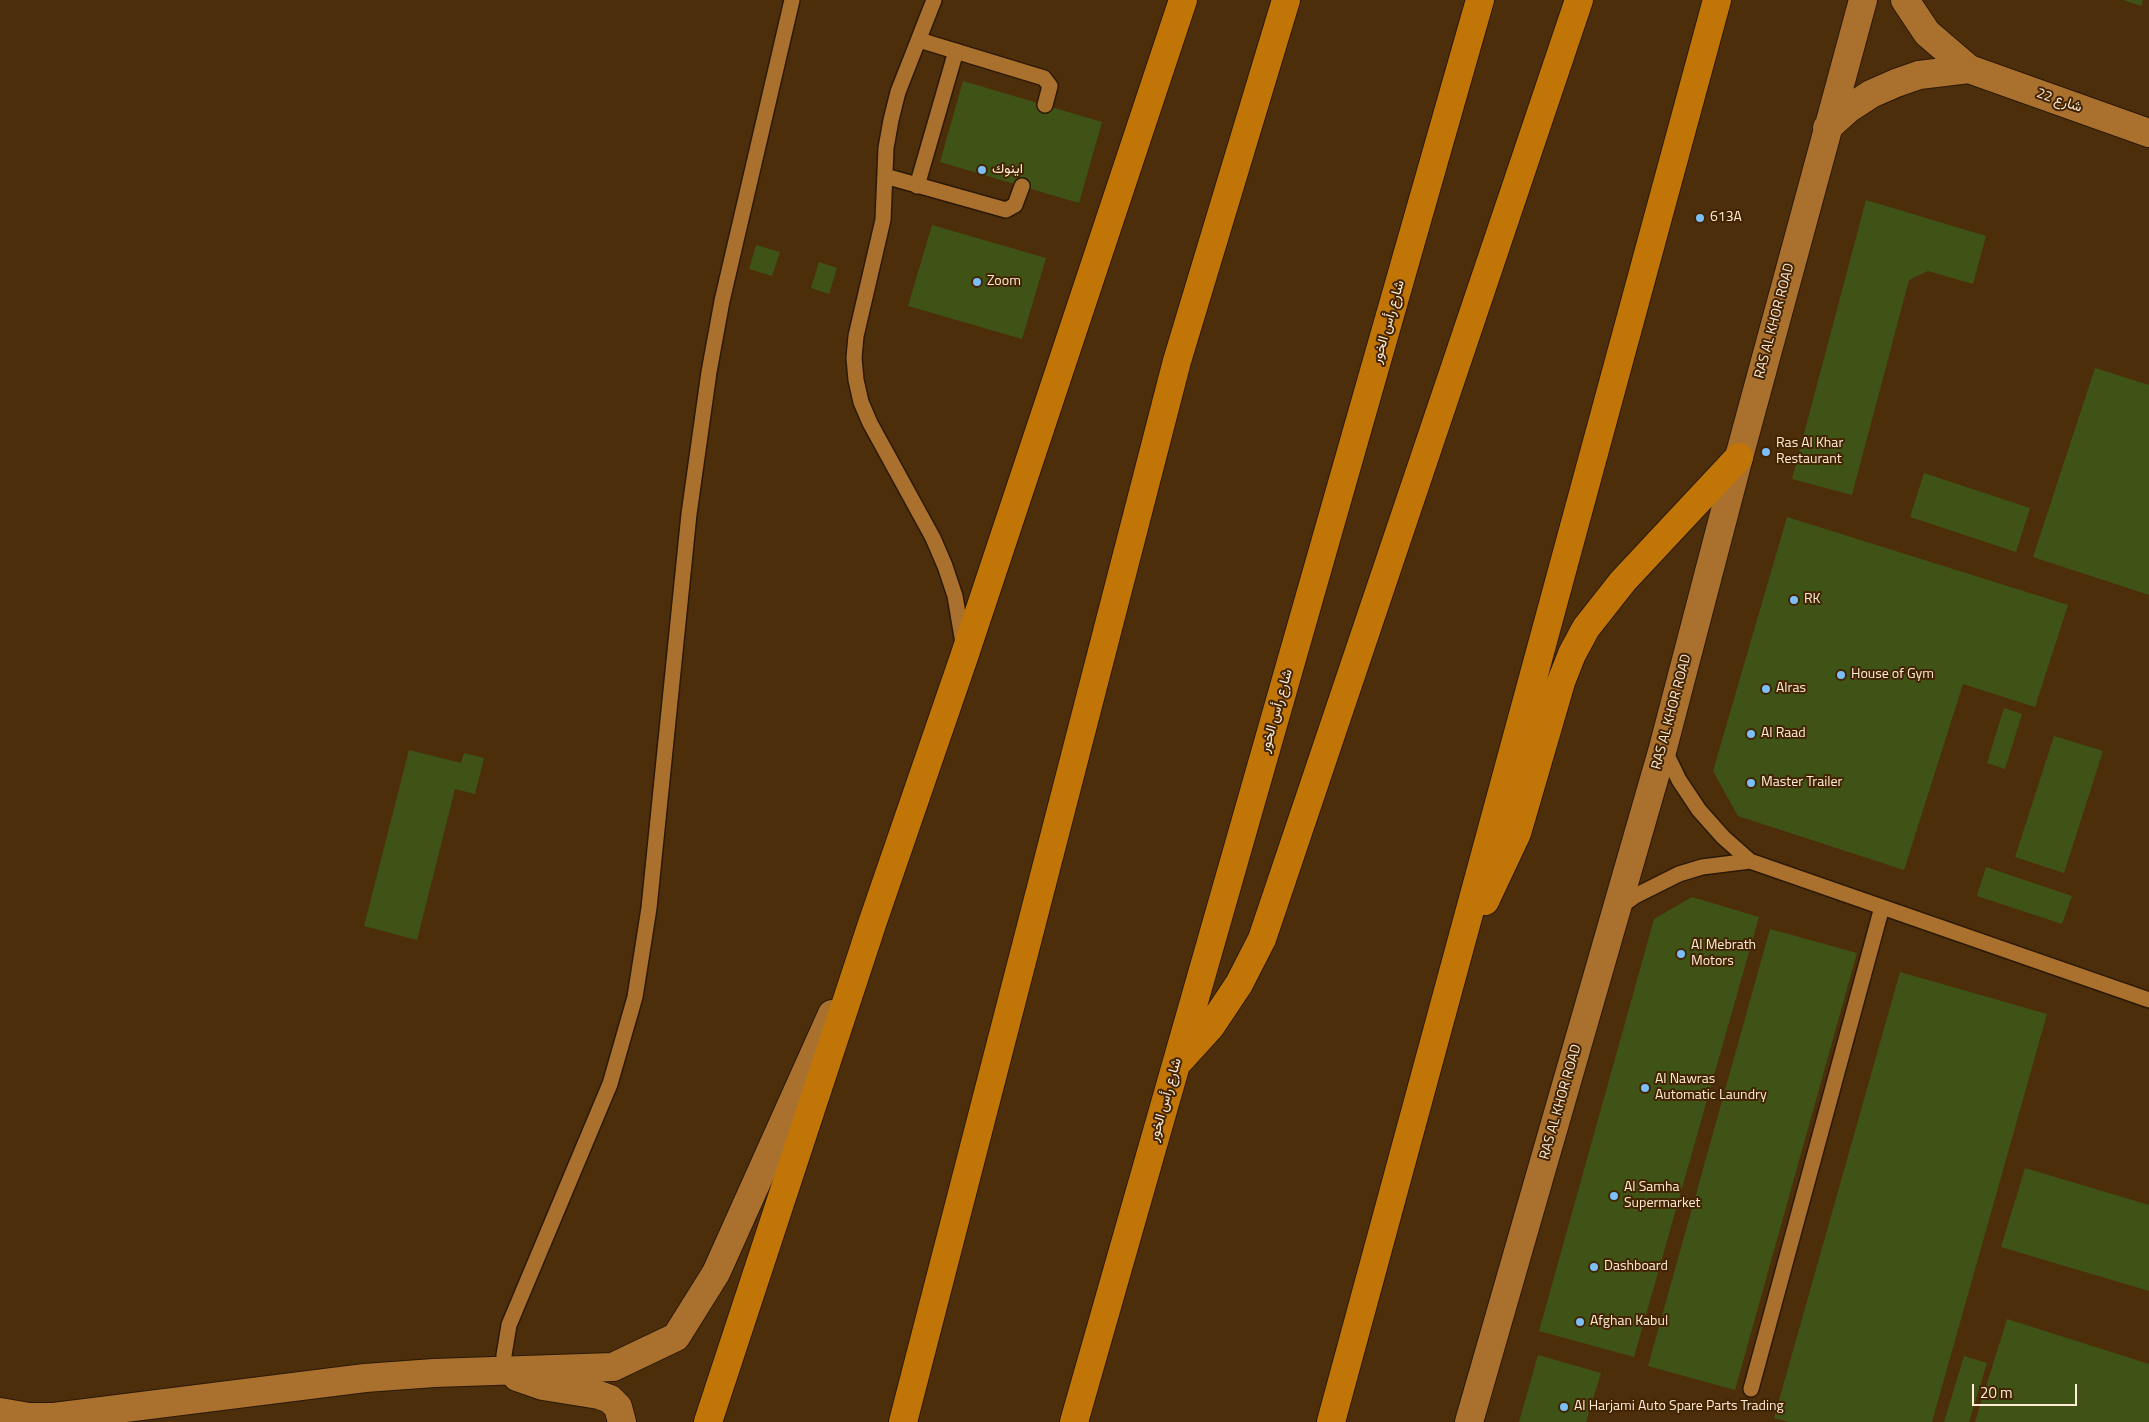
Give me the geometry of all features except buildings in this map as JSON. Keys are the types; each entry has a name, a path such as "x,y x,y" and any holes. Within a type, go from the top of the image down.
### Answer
{"highway":[{"path":"708,1422 873,921 964,657 1183,0"},
{"path":"903,1422 1177,361 1286,0"},
{"name":"شارع رأس الخور","path":"1074,1422 1480,0"},
{"path":"1176,1064 1211,1026 1230,998 1262,939 1579,0"},
{"path":"1332,1422 1717,0"},
{"path":"1466,929 1486,898 1518,833 1561,682 1572,654 1586,628 1623,581 1739,457"}],"street":[{"name":"RAS AL KHOR ROAD","path":"1469,1422 1663,748 1739,457 1863,0"},
{"name":"شارع 22","path":"1905,0 1927,33 1969,69 2149,132"},
{"name":"شارع 22","path":"1827,128 1871,94 1896,82 1919,75 1969,69"},
{"path":"0,1412 29,1417 54,1418 365,1378 613,1367 676,1337 716,1274 873,921"},
{"path":"505,1371 543,1386 600,1395 610,1399 618,1407 622,1422"}],"lane":[{"path":"505,1371 504,1355 509,1326 610,1084 635,997 648,908 689,514 709,372 722,301 792,0"},
{"path":"934,0 898,92 891,120 879,241 856,336 854,358 861,402 870,423 933,538 945,566 961,626 964,657"},
{"path":"919,40 1044,78 1050,86 1045,105"},
{"path":"917,186 956,51"},
{"path":"885,176 1006,210 1014,205 1022,186"},
{"path":"1663,748 1679,780 1699,810 1723,837 1750,861 2149,1000"},
{"path":"1615,910 1635,896 1679,874 1710,866 1750,861"},
{"path":"1751,1389 1882,907"}],"place":[{"name":"اينوك","path":"982,170"},
{"name":"613A","path":"1700,218"},
{"name":"Zoom","path":"977,282"},
{"name":"Ras Al Khar Restaurant","path":"1766,452"},
{"name":"RK","path":"1794,600"},
{"name":"House of Gym","path":"1841,675"},
{"name":"Alras","path":"1766,689"},
{"name":"Al Raad","path":"1751,734"},
{"name":"Master Trailer","path":"1751,783"},
{"name":"Al Mebrath Motors","path":"1681,954"},
{"name":"Al Nawras Automatic Laundry","path":"1645,1088"},
{"name":"Al Samha Supermarket","path":"1614,1196"},
{"name":"Dashboard","path":"1594,1267"},
{"name":"Afghan Kabul","path":"1580,1322"},
{"name":"Al Harjami Auto Spare Parts Trading","path":"1564,1407"}]}
